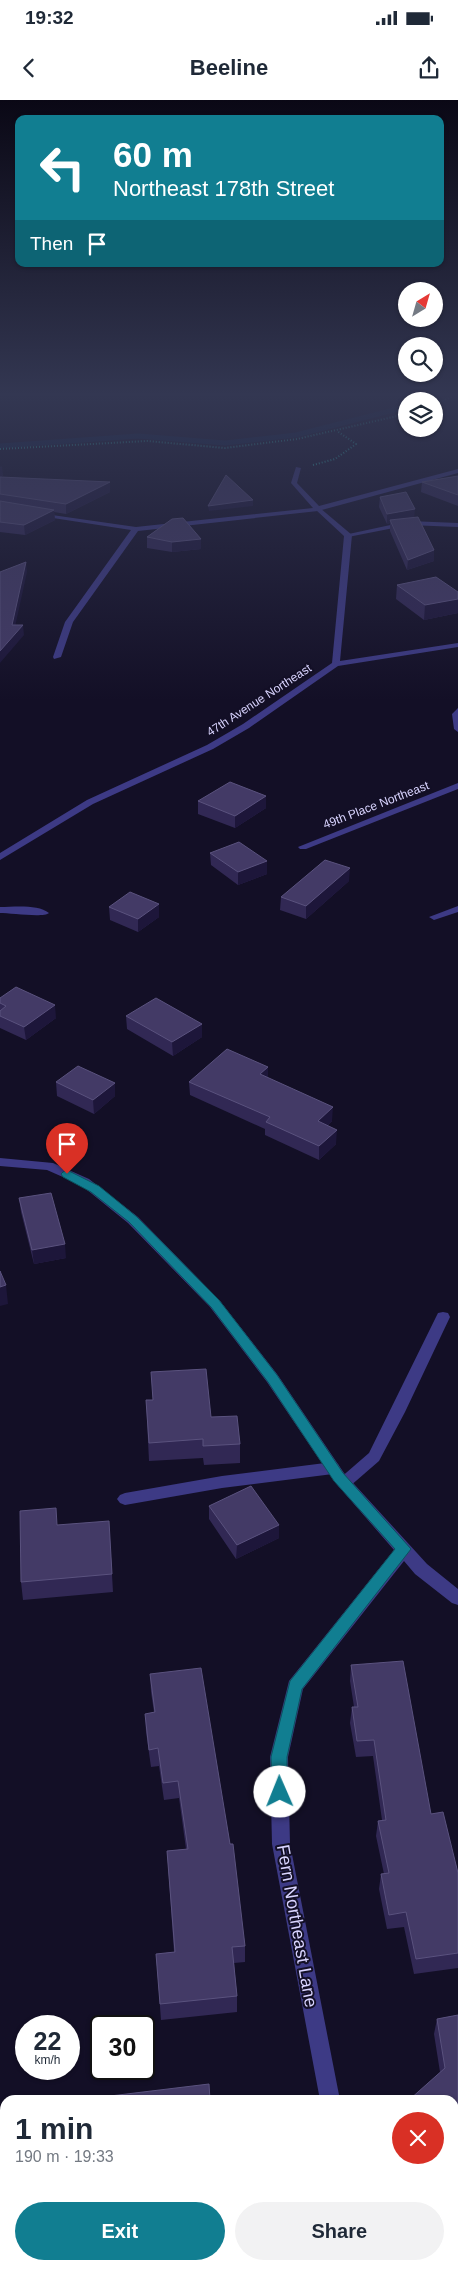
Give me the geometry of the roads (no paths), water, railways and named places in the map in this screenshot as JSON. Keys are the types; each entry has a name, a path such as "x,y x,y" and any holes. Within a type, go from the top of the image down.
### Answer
{"street":[{"path":"308,498 348,535"},
{"path":"29,512 136,529 318,509 358,498"},
{"path":"348,535 409,523 458,525"},
{"path":"57,658 69,622 136,529"},
{"path":"348,535 336,664 458,645"},
{"name":"47th Avenue Northeast","path":"0,858 48,826 90,802 210,747 246,726 336,664"},
{"path":"458,711 456,714 458,729"},
{"name":"49th Place Northeast","path":"303,847 458,786"},
{"path":"434,917 458,909"},
{"path":"0,910 24,910 44,913"},
{"path":"3,1159 49,1166 85,1182 133,1220 215,1304 272,1378 344,1483 422,1569 458,1598"},
{"path":"344,1483 374,1457 398,1412 443,1317"},
{"path":"125,1499 222,1482 332,1468"},
{"name":"Fern Northeast Lane","path":"329,2095 281,1844 279,1757 295,1686 404,1549"}]}
